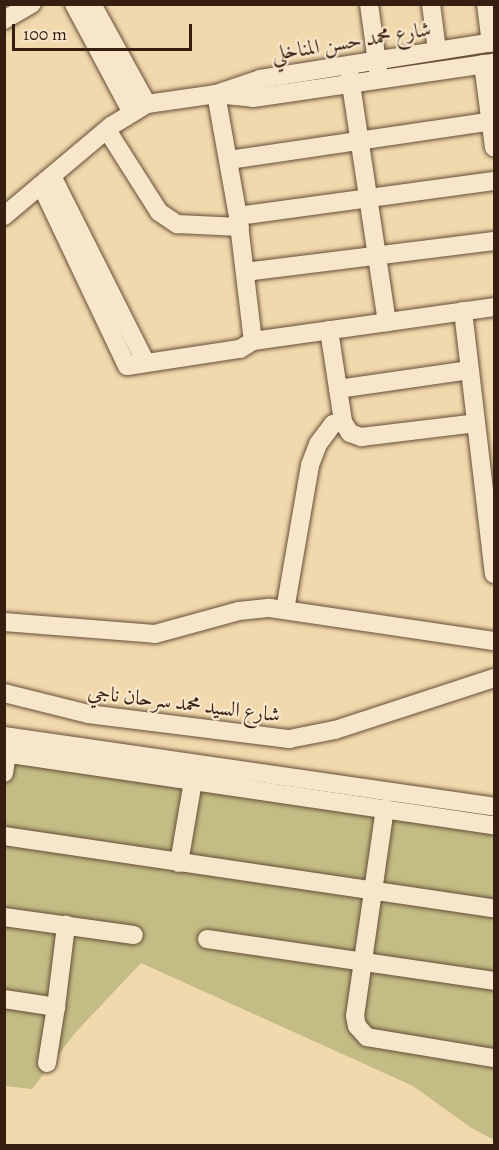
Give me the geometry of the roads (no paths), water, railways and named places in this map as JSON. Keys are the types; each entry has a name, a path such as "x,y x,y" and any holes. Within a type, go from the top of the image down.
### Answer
{"street":[{"path":"4,20 32,4"},
{"path":"74,4 139,107"},
{"path":"92,4 139,107"},
{"path":"369,4 379,78"},
{"path":"431,4 437,50"},
{"path":"486,4 493,43"},
{"name":"شارع محمد حسن المناخلي","path":"139,107 216,94 248,81 376,58 493,43"},
{"path":"348,63 387,322"},
{"path":"489,64 495,147"},
{"name":"شارع محمد حسن المناخلي","path":"216,94 253,98 351,82 489,64"},
{"path":"216,94 239,222 253,341"},
{"path":"4,216 107,130 139,107"},
{"path":"229,160 493,121"},
{"path":"107,130 159,212 177,224 239,222 368,199 495,181"},
{"path":"46,181 92,275 127,366 240,349 253,341 495,307"},
{"path":"244,272 495,241"},
{"path":"92,275 146,363"},
{"path":"463,311 470,370 483,429 495,574"},
{"path":"329,330 343,421 350,433 361,437 483,429"},
{"path":"338,388 470,370"},
{"path":"285,610 310,465 318,444 333,424 343,421"},
{"path":"4,622 155,634 239,611 285,610 495,641"},
{"name":"شارع السيد محمد سرحان ناجي","path":"4,693 88,714 289,739 335,730 495,678"},
{"path":"4,736 462,812 495,825"},
{"path":"4,773 6,754 385,808 462,812 495,807"},
{"path":"179,863 193,781"},
{"path":"385,808 371,891 355,1016 357,1026 367,1037 495,1058"},
{"path":"4,836 495,908"},
{"path":"4,916 134,935"},
{"path":"47,1063 66,925"},
{"path":"207,939 495,981"},
{"path":"4,999 56,1007"}]}
